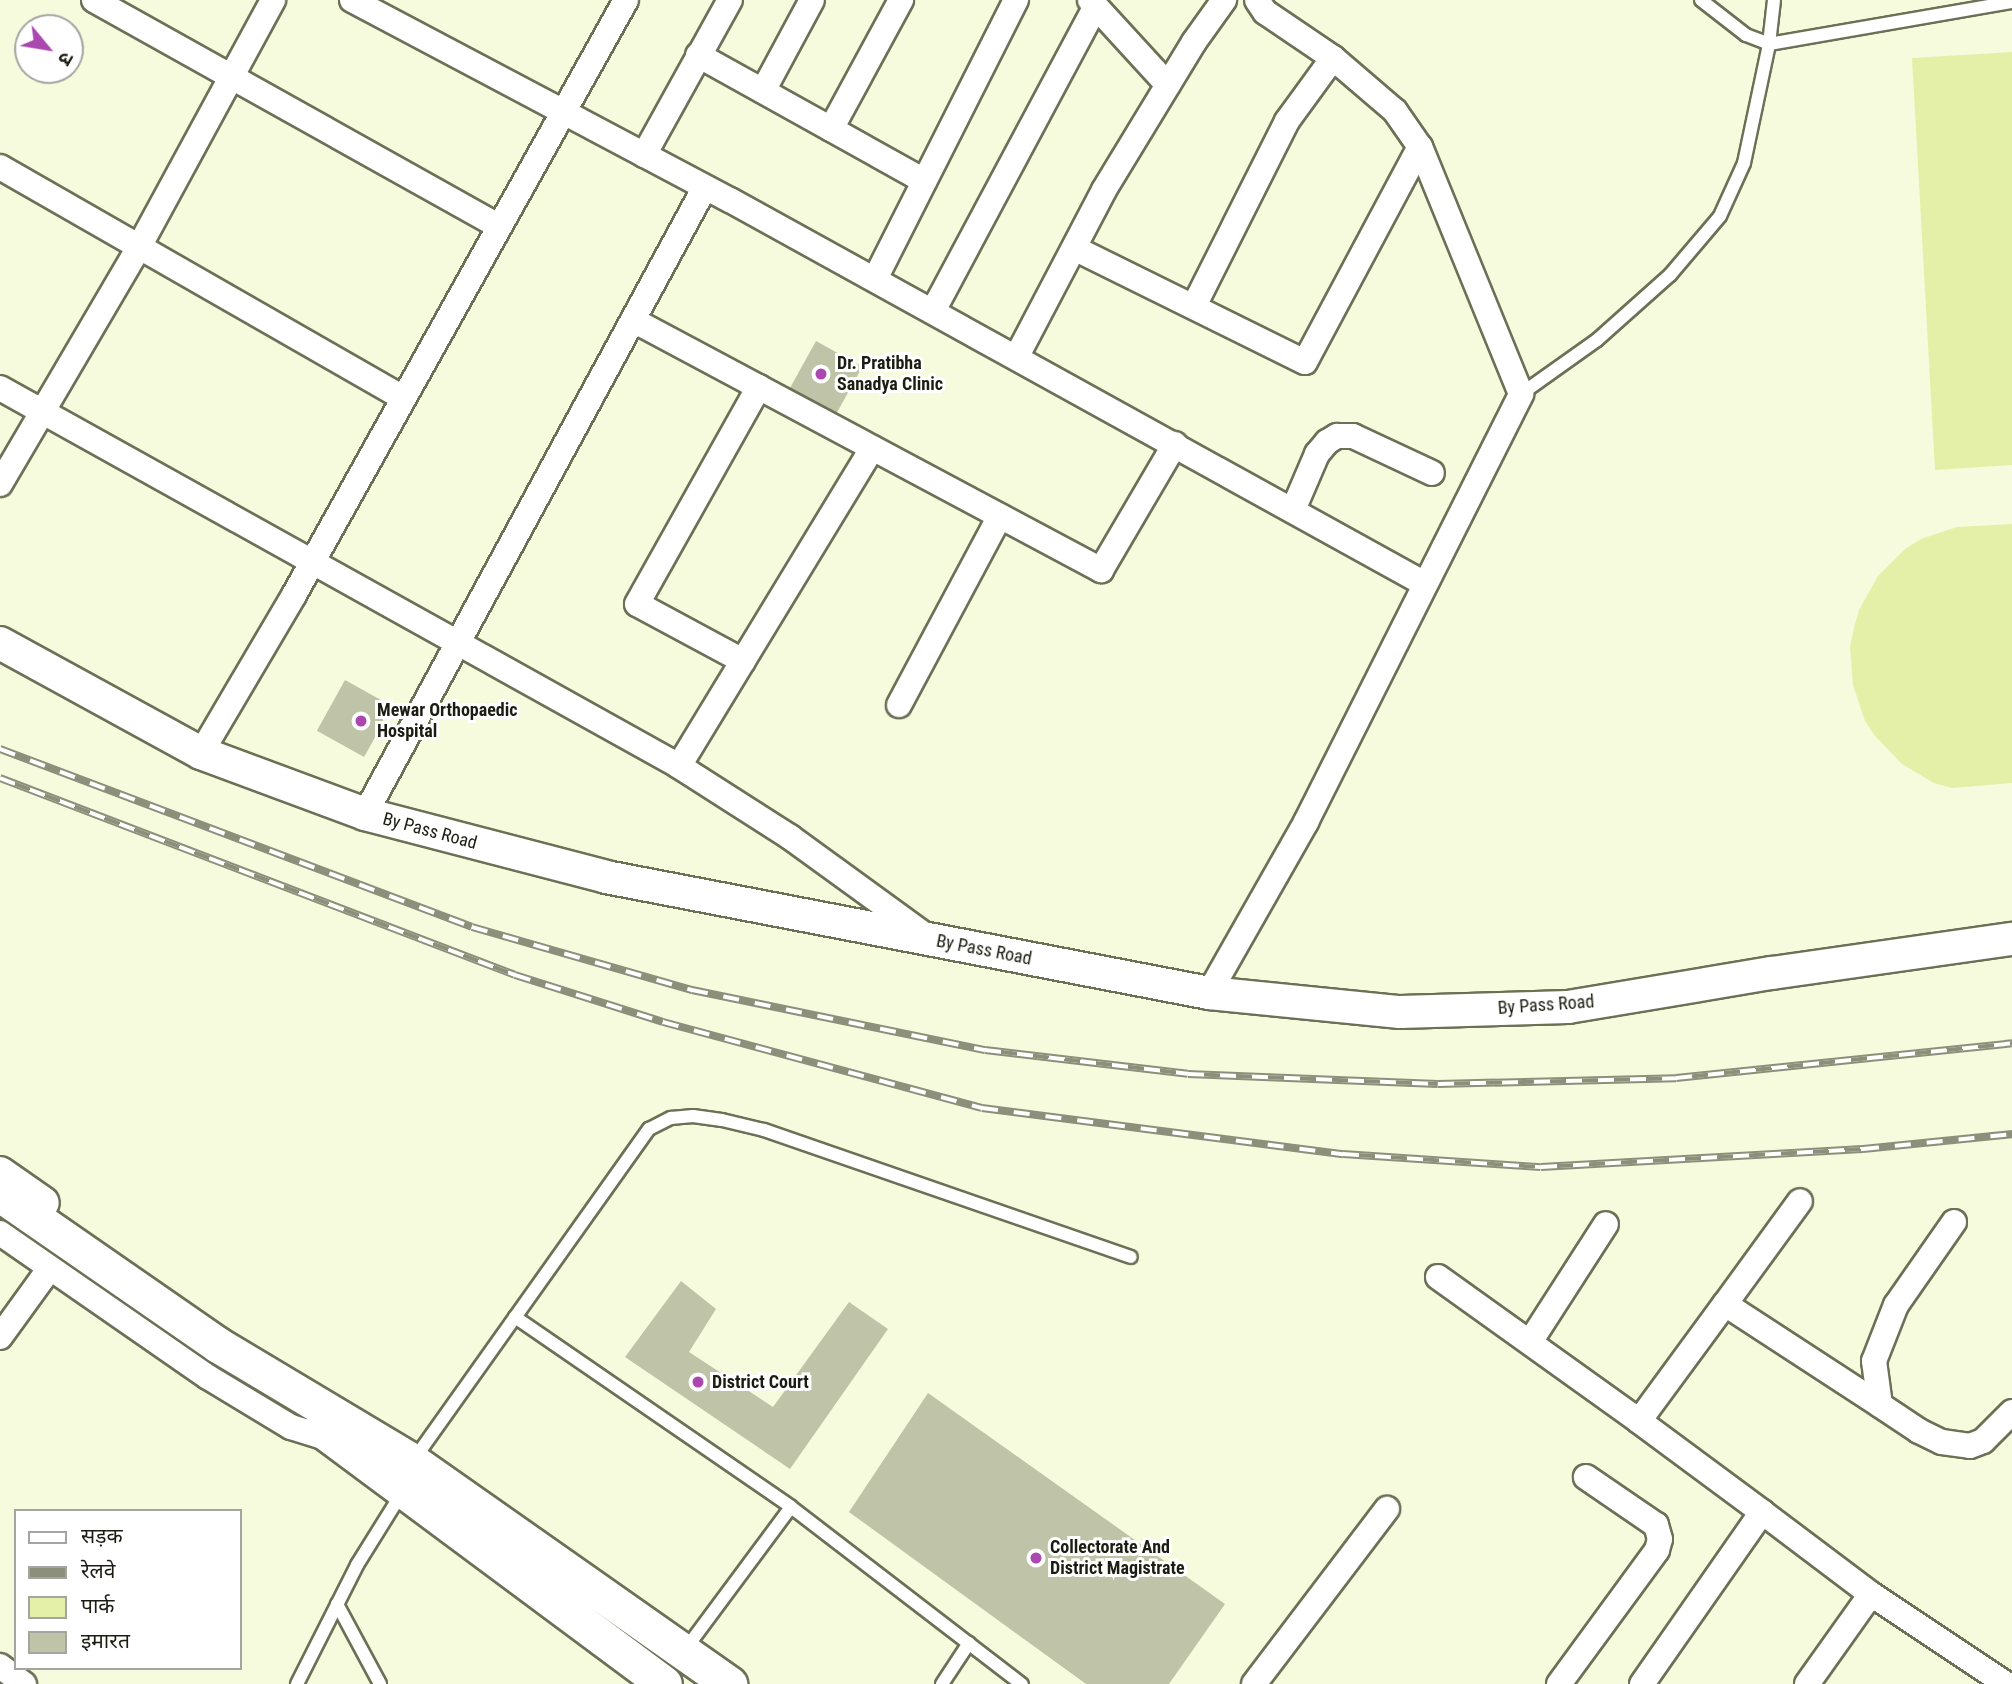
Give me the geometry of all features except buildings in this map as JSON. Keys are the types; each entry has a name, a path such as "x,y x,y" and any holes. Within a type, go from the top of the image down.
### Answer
{"main road":[{"path":"0,1194 218,1345 313,1403 514,1552 684,1651 730,1684"},
{"path":"218,1345 336,1441 408,1476"},
{"path":"514,1552 656,1682"}],"street":[{"path":"94,0 499,226"},
{"path":"0,484 139,247 273,0"},
{"path":"352,0 1017,356 1425,584"},
{"path":"201,753 312,563 626,0"},
{"path":"643,155 730,0"},
{"path":"763,91 812,0"},
{"path":"831,129 901,0"},
{"path":"874,279 1016,0"},
{"path":"1017,356 1076,248 1104,190 1224,0"},
{"path":"1209,993 1306,822 1521,394 1420,147 1395,111 1333,58 1265,12 1257,0"},
{"path":"933,311 1093,4 1168,85"},
{"path":"698,55 925,181"},
{"path":"1194,306 1287,121 1333,58"},
{"path":"1076,248 1305,362 1420,147"},
{"path":"0,167 404,398"},
{"path":"365,814 705,187"},
{"path":"632,320 1101,570 1175,444"},
{"path":"743,661 637,604 759,387"},
{"path":"0,388 679,766 790,837 933,940"},
{"path":"1293,510 1317,454 1326,442 1337,436 1353,436 1432,473"},
{"path":"679,766 872,448"},
{"path":"899,705 1000,516"},
{"name":"By Pass Road","path":"0,643 201,753 365,814 606,877 1209,993 1400,1013 1568,1007 1772,973 2012,939"},
{"path":"0,1173 279,1367 313,1403"},
{"path":"1639,1421 1800,1201"},
{"path":"1880,1405 1874,1361 1896,1305 1955,1222"},
{"path":"1530,1342 1606,1224"},
{"path":"0,1233 208,1377 292,1427 336,1441"},
{"path":"0,1337 50,1268"},
{"path":"1438,1277 1762,1511 1871,1594 2006,1684"},
{"path":"1725,1304 1942,1442 1970,1447 1983,1441 2012,1412"},
{"path":"1559,1684 1657,1550 1660,1539 1656,1525 1586,1477"},
{"path":"1254,1684 1387,1509"},
{"path":"1642,1684 1762,1511"},
{"path":"1807,1684 1871,1594"},
{"path":"0,1666 24,1684"}],"lane":[{"path":"1701,0 1746,35 1769,44 2012,2"},
{"path":"1521,394 1597,340 1661,283 1720,216 1744,163 1769,44 1774,0"},
{"path":"297,1684 337,1604 408,1476 515,1317 649,1129 671,1118 693,1116 722,1119 764,1130 1132,1257"},
{"path":"515,1317 791,1507 1022,1684"},
{"path":"684,1651 791,1507"},
{"path":"337,1604 380,1684"},
{"path":"942,1684 968,1643"}],"green space":[{"path":"2012,52 2012,465 1935,470 1912,58"},
{"path":"2012,524 2012,783 1952,788 1934,783 1902,764 1875,736 1865,721 1853,685 1850,647 1854,628 1859,610 1878,576 1905,549 1921,539 1957,527"}],"railway":[{"path":"0,749 472,927 692,990 985,1050 1188,1074 1438,1084 1676,1078 2012,1043"},
{"path":"0,778 515,975 663,1022 982,1108 1343,1154 1541,1167 1863,1149 2012,1134"}],"place":[{"name":"Dr. Pratibha Sanadya Clinic","path":"821,374"},
{"name":"Mewar Orthopaedic Hospital","path":"361,721"},
{"name":"District Court","path":"698,1382"},
{"name":"Collectorate And District Magistrate","path":"1036,1558"}]}
